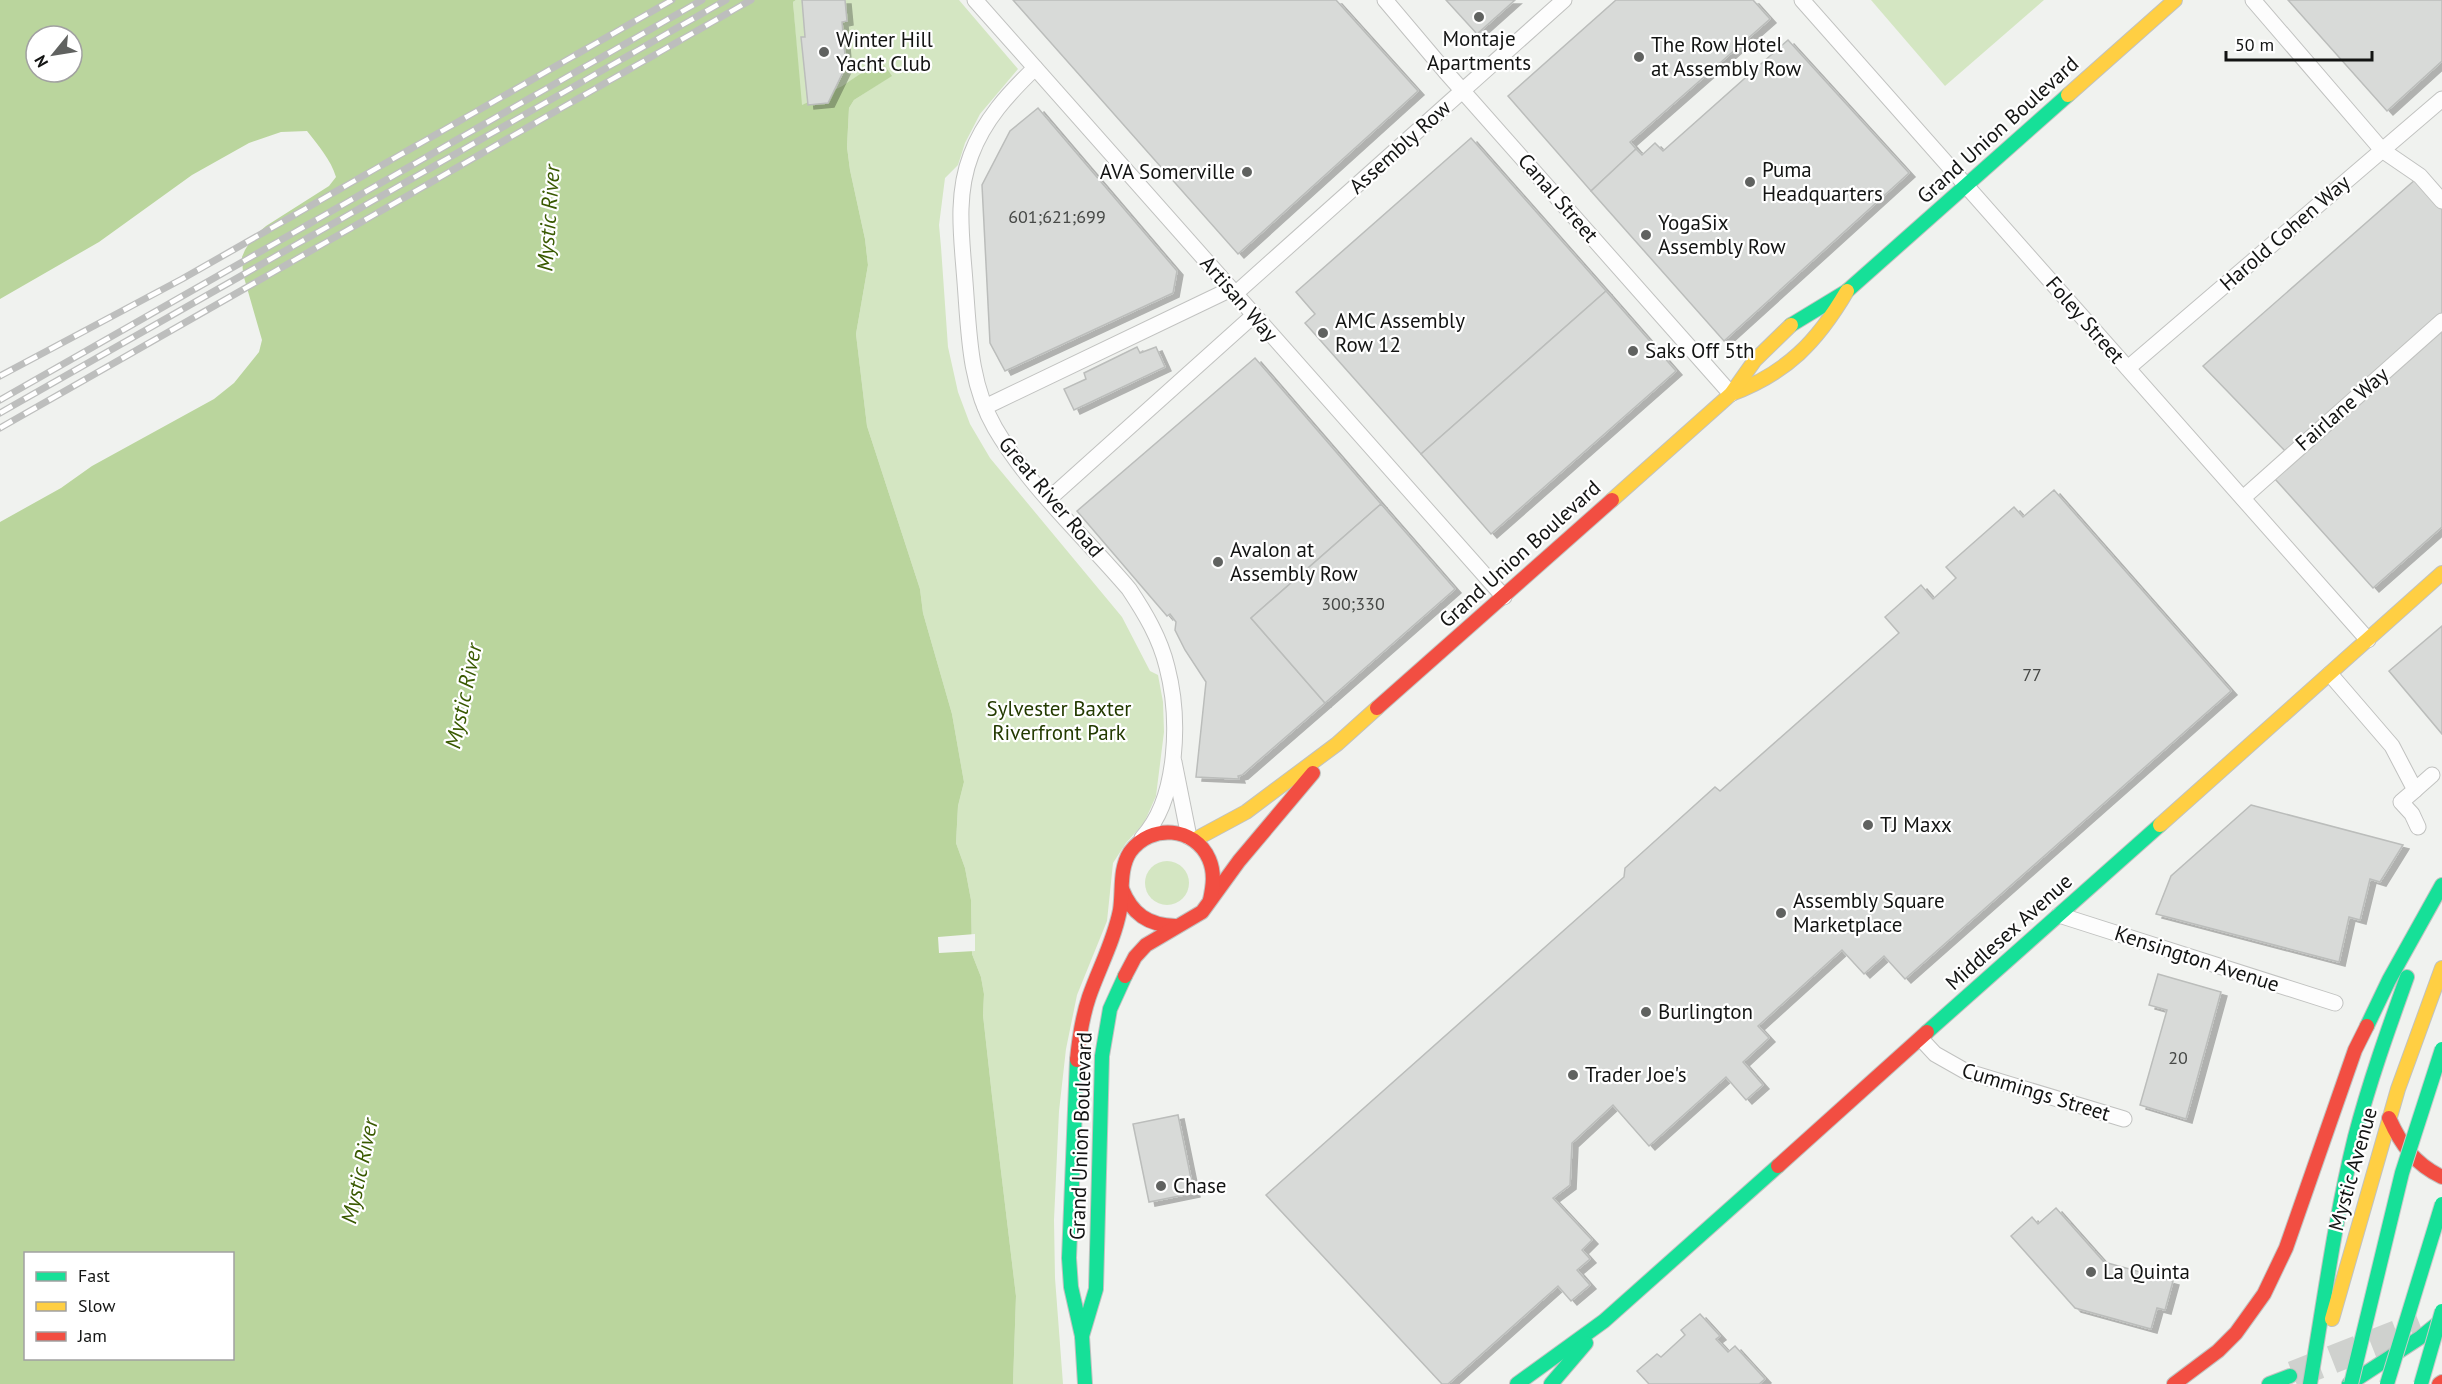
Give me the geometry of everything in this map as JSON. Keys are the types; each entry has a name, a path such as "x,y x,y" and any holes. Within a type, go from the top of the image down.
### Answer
{"main road":[{"name":"Grand Union Boulevard","path":"1191,839 1246,812 1337,744 1731,394 1744,373 1770,343 1809,311 1847,291 2175,0"},
{"name":"Grand Union Boulevard","path":"1731,394 1753,388 1785,368 1827,327 1847,291"},
{"name":"Middlesex Avenue","path":"1517,1384 1604,1321 1922,1040 2442,573"},
{"name":"Grand Union Boulevard","path":"1210,900 1239,861 1337,744"},
{"path":"1122,889 1127,902 1136,914 1147,922 1161,926 1175,926 1190,921 1202,912 1210,900 1214,887 1211,861 1204,849 1191,839 1176,833 1162,832 1138,842"},
{"name":"Grand Union Boulevard","path":"1085,1384 1082,1336 1072,1296 1069,1258 1078,1059 1086,1006 1118,920 1122,889 1120,876 1123,863 1138,842"},
{"path":"2174,1384 2218,1352 2240,1328 2264,1294 2286,1248 2355,1050 2389,980 2442,885"},
{"path":"2312,1384 2338,1216 2364,1104 2392,1019 2442,895"},
{"name":"Grand Union Boulevard","path":"1082,1336 1096,1288 1102,1056 1107,1025 1118,989 1136,957 1146,945 1175,926"},
{"name":"Mystic Avenue","path":"2312,1384 2389,1118 2417,1033 2442,968"},
{"path":"2350,1384 2402,1173 2416,1123 2442,1049"},
{"path":"2389,1118 2398,1141 2406,1150 2442,1177"},
{"path":"2387,1384 2442,1204"},
{"path":"2421,1384 2442,1311"},
{"path":"2350,1384 2421,1337 2442,1320"},
{"name":"Middlesex Avenue","path":"1551,1384 1604,1321"},
{"path":"2269,1384 2290,1376"}],"street":[{"name":"Artisan Way","path":"975,0 1504,597"},
{"name":"Assembly Row","path":"985,407 1233,291 1564,0"},
{"name":"Foley Street","path":"1802,0 2368,640"},
{"path":"2253,0 2382,150 2420,176 2442,201"},
{"name":"Canal Street","path":"1383,1 1731,394"},
{"name":"Great River Road","path":"1035,68 989,118 970,156 964,178 961,224 973,367 985,407 1014,458 1129,589 1152,626 1172,687 1173,756 1191,839"},
{"name":"Harold Cohen Way","path":"2128,368 2442,99"},
{"path":"1049,500 1254,315"},
{"name":"Fairlane Way","path":"2243,498 2442,321"},
{"path":"2330,674 2392,746 2415,790"},
{"name":"Great River Road","path":"1138,842 1151,828 1163,805 1173,756"},
{"path":"2418,827 2412,814 2401,802 2432,775"},
{"name":"Kensington Avenue","path":"2059,915 2335,1003"},
{"name":"Cummings Street","path":"1922,1040 1935,1054 1965,1071 2124,1119"}],"green space":[{"name":"Sylvester Baxter Riverfront Park","path":"796,0 959,0 1018,69 980,114 965,143 958,165 945,178 939,225 948,347 958,392 970,424 990,458 1122,617 1150,671 1158,675 1163,702 1164,732 1156,796 1144,823 1126,843 1113,863 1107,921 1077,995 1066,1049 1059,1111 1054,1220 1055,1278 1063,1384 1013,1384 1016,1296 983,1015 984,994 981,977 972,954 971,900 965,868 956,843 958,806 964,782 952,714 923,613 920,589 867,426 856,334 868,265 847,147 849,108 854,100 891,76 882,60 842,86 801,106 793,2"},
{"path":"1871,0 2044,0 1945,86"},
{"path":"1167,861 1183,867 1189,883 1183,899 1167,905 1151,899 1145,883 1151,867"}],"water":[{"name":"Mystic River","path":"0,0 796,0 793,2 802,105 842,86 881,60 892,76 854,100 849,108 847,147 868,265 856,334 867,426 920,589 923,613 952,714 964,782 958,806 956,843 965,868 971,900 972,954 981,977 984,994 983,1015 1016,1296 1013,1384 0,1384 0,522 61,488 92,466 214,399 234,383 259,352 262,340 243,274 242,257 245,250 253,237 266,226 329,186 336,177 324,153 307,131 281,132 249,143 192,175 99,242 0,299"}],"pier":[{"path":"975,934 975,951 939,953 938,937"}],"building":[{"name":"Winter Hill Yacht Club","path":"802,0 845,0 847,21 842,22 846,66 828,103 808,105 801,37 805,37"},
{"name":"AVA Somerville","path":"1013,0 1336,0 1418,91 1238,254"},
{"name":"Montaje Apartments","path":"1446,0 1515,0 1477,34"},
{"name":"The Row Hotel at Assembly Row","path":"1616,0 1753,0 1770,19 1630,142 1636,149 1591,191 1508,96"},
{"path":"2288,0 2442,0 2442,61 2387,111"},
{"name":"Puma Headquarters","path":"1788,40 1909,173 1724,341 1591,191 1636,149 1642,155 1655,143 1663,151"},
{"path":"1038,108 1177,271 1173,293 1005,371 990,343 982,185 1010,131"},
{"path":"1471,138 1606,291 1421,454 1305,323 1315,314 1296,292"},
{"path":"2416,179 2442,208 2442,313 2287,453 2203,366"},
{"path":"1606,291 1676,371 1491,534 1421,454"},
{"path":"2442,329 2442,527 2373,588 2275,479"},
{"path":"1137,347 1140,353 1156,347 1165,367 1074,410 1064,389 1086,379 1084,373"},
{"name":"Avalon at Assembly Row","path":"1255,358 1381,504 1251,618 1325,703 1242,775 1238,776 1239,779 1196,777 1206,682 1185,650 1175,630 1176,622 1170,614 1167,616 1077,511"},
{"name":"Assembly Square Marketplace","path":"2054,490 2231,691 1905,979 1884,956 1864,974 1842,950 1758,1026 1769,1038 1743,1062 1763,1085 1746,1100 1726,1077 1649,1146 1613,1105 1572,1143 1570,1185 1553,1198 1592,1240 1582,1250 1590,1259 1577,1270 1590,1285 1571,1301 1558,1286 1448,1384 1442,1384 1266,1195 1624,877 1625,868 1715,787 1720,791 1899,633 1885,617 1921,585 1933,599 1956,578 1946,567 2014,507 2023,517"},
{"path":"1381,504 1455,589 1325,703 1251,618"},
{"path":"2442,626 2442,734 2389,671"},
{"path":"2251,805 2403,845 2380,882 2370,879 2360,920 2349,917 2339,962 2156,914 2171,876"},
{"path":"2158,974 2221,992 2186,1119 2140,1105 2167,1010 2149,1005"},
{"path":"1178,1115 1194,1193 1149,1202 1133,1124"},
{"name":"La Quinta","path":"2056,1208 2104,1262 2173,1281 2165,1310 2157,1308 2151,1329 2075,1308 2011,1236 2032,1217 2038,1224"},
{"path":"1700,1314 1720,1336 1716,1339 1728,1352 1735,1346 1765,1379 1759,1384 1649,1384 1637,1371 1657,1354 1661,1357 1685,1335 1681,1330"}],"tunnel":[{"path":"2293,1375 2420,1325"}],"railway":[{"path":"0,376 182,279 672,0"},
{"path":"0,400 702,0"},
{"path":"0,413 726,0"},
{"path":"0,428 751,0"}],"traffic: fast":[{"path":"1791,325 1847,291 2068,95"},
{"path":"1927,1032 2160,825"},
{"path":"2367,1026 2389,980 2442,885"},
{"path":"1082,1336 1096,1289 1102,1056 1110,1009 1125,976"},
{"path":"2310,1384 2336,1229 2355,1137 2407,977"},
{"path":"2351,1384 2402,1173 2442,1049"},
{"path":"1077,1060 1069,1258 1071,1287 1082,1336 1085,1384"},
{"path":"1517,1384 1604,1321 1778,1166"},
{"path":"2387,1384 2442,1204"},
{"path":"2421,1384 2442,1311"},
{"path":"2349,1384 2421,1337 2442,1320"},
{"path":"1551,1384 1586,1343"},
{"path":"2269,1384 2290,1376"}],"traffic: slow":[{"path":"2068,95 2175,0"},
{"path":"1731,394 1769,376 1799,354 1824,326 1847,291"},
{"path":"1612,500 1731,394 1755,360 1791,325"},
{"path":"2160,825 2442,573"},
{"path":"1194,840 1246,812 1337,744 1377,708"},
{"path":"2332,1319 2398,1089 2442,968"}],"traffic: jam":[{"path":"1377,708 1612,500"},
{"path":"1125,976 1135,957 1146,945 1202,912 1239,861 1313,773"},
{"path":"1077,1060 1087,1005 1120,910 1124,866 1130,852 1149,836 1161,833 1183,835 1194,840 1202,848 1211,864 1213,879 1210,900"},
{"path":"1122,889 1131,905 1142,916 1157,923 1175,926"},
{"path":"2174,1384 2218,1351 2236,1333 2264,1294 2286,1248 2355,1050 2367,1026"},
{"path":"1778,1166 1927,1032"},
{"path":"2389,1118 2410,1153 2424,1166 2442,1177"}],"place":[{"name":"Montaje Apartments","path":"1479,17"},
{"name":"Winter Hill Yacht Club","path":"824,52"},
{"name":"The Row Hotel at Assembly Row","path":"1639,57"},
{"name":"AVA Somerville","path":"1247,172"},
{"name":"Puma Headquarters","path":"1750,182"},
{"name":"YogaSix Assembly Row","path":"1646,235"},
{"name":"AMC Assembly Row 12","path":"1323,333"},
{"name":"Saks Off 5th","path":"1633,351"},
{"name":"Avalon at Assembly Row","path":"1218,562"},
{"name":"TJ Maxx","path":"1868,825"},
{"name":"Assembly Square Marketplace","path":"1781,913"},
{"name":"Burlington","path":"1646,1012"},
{"name":"Trader Joe's","path":"1573,1075"},
{"name":"Chase","path":"1161,1186"},
{"name":"La Quinta","path":"2091,1272"}]}
